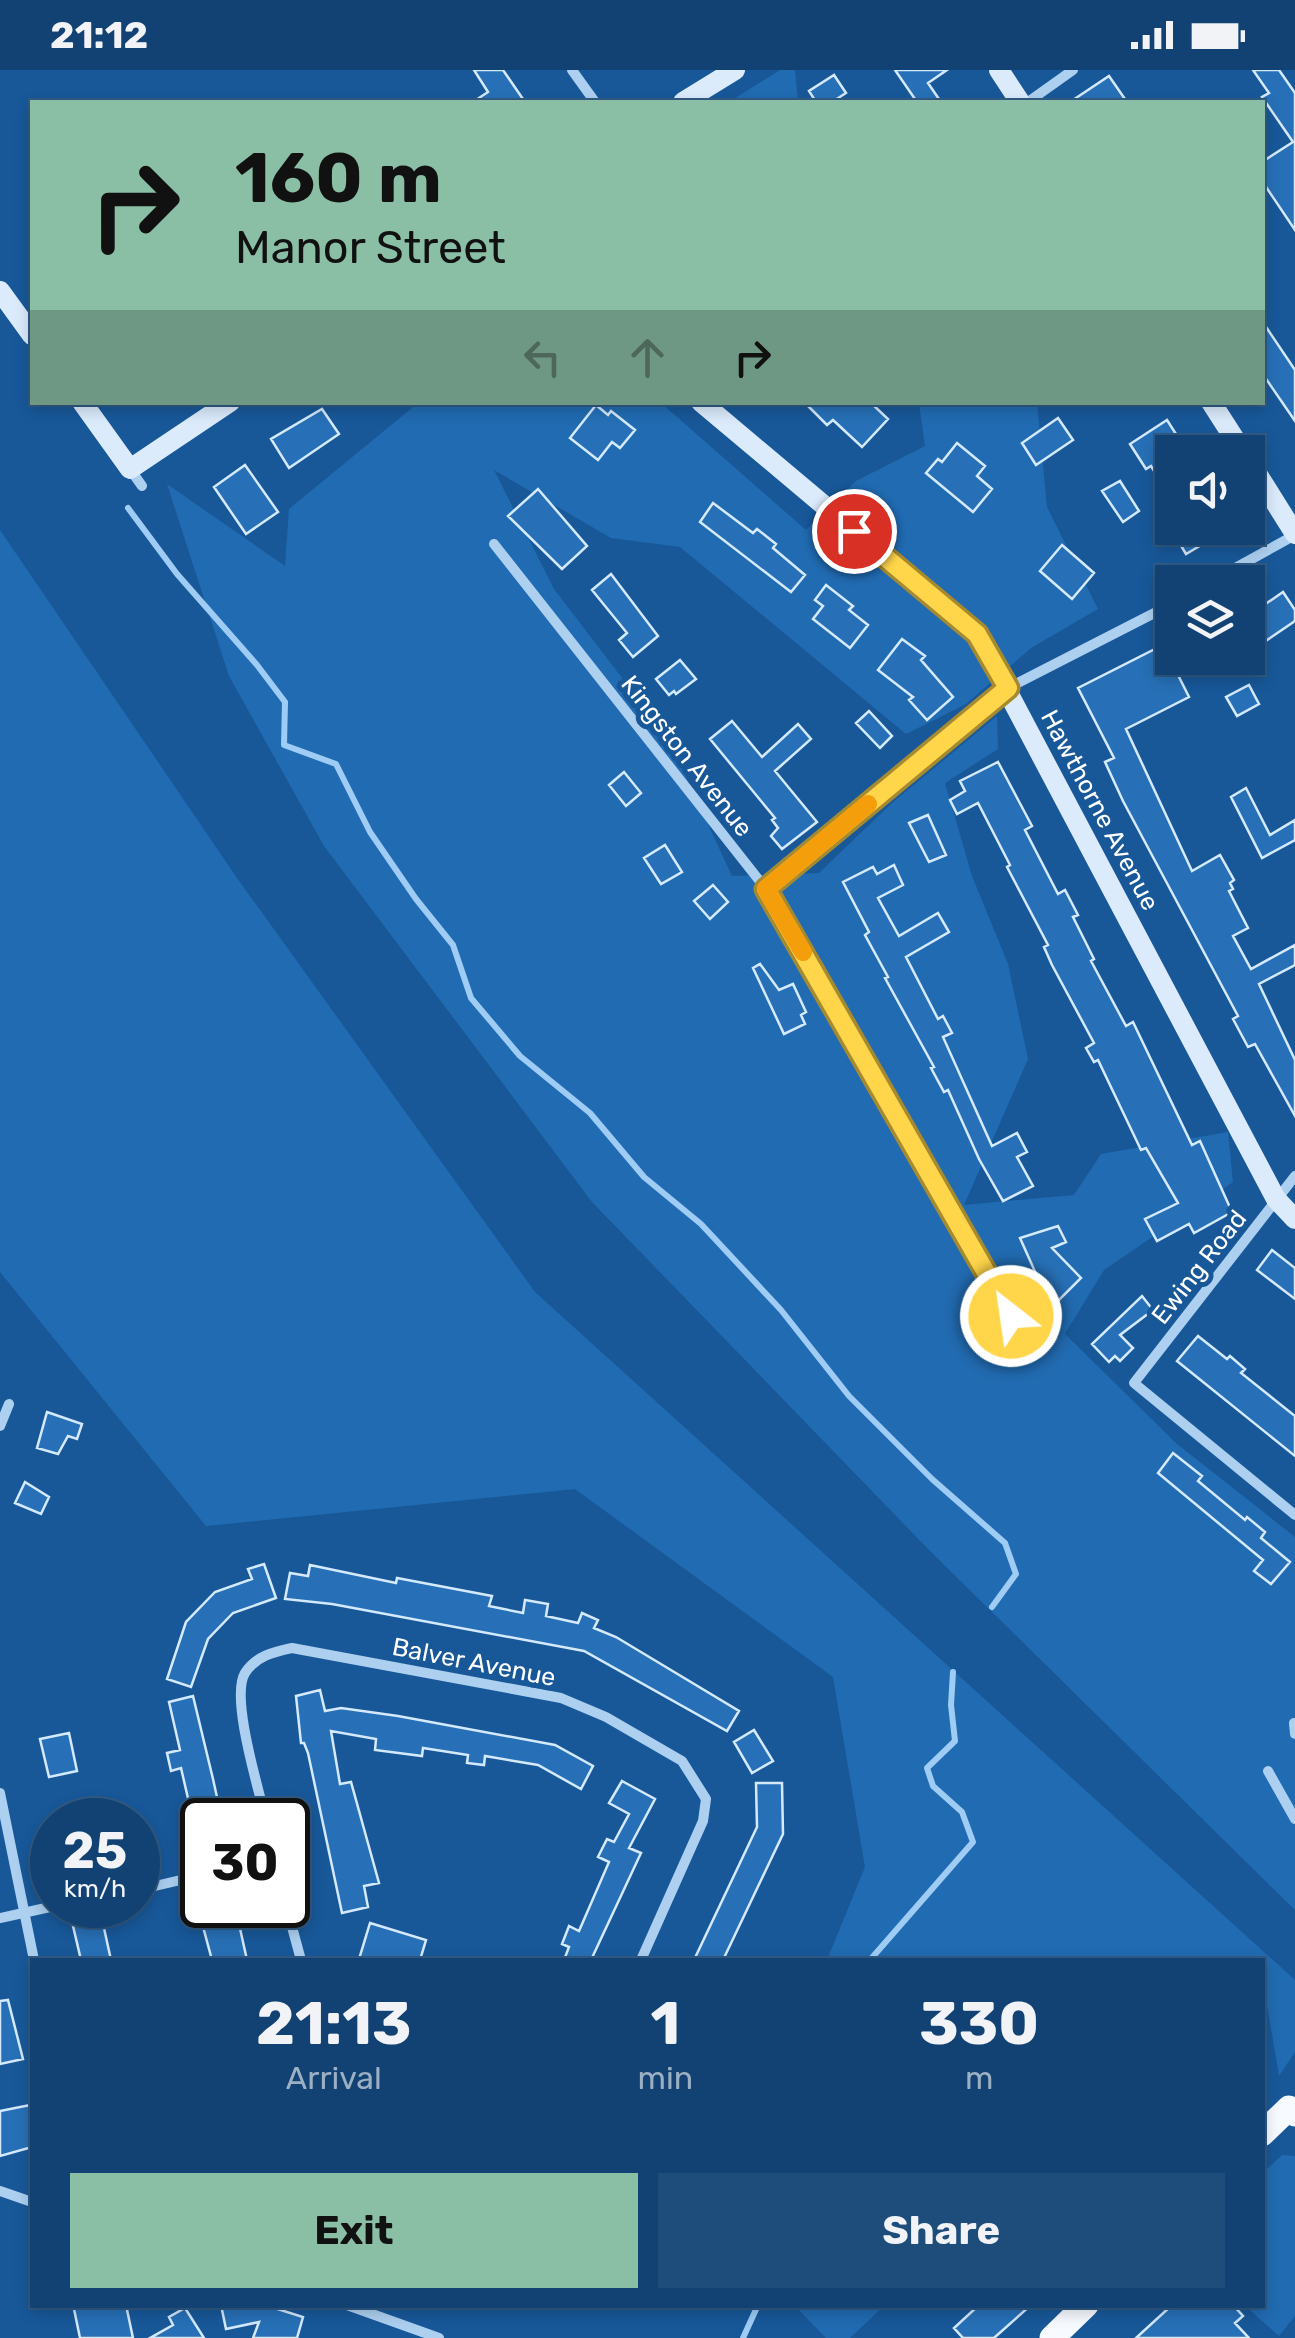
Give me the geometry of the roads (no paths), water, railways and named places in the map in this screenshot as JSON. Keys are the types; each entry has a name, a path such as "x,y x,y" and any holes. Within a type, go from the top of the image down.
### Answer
{"main road":[{"path":"1265,2131 1293,2108"},
{"path":"1052,2338 1083,2308"}],"street":[{"path":"572,70 594,100"},
{"path":"687,100 734,70"},
{"path":"999,70 1019,100"},
{"path":"1031,100 1074,70"},
{"path":"0,290 30,332"},
{"path":"84,405 136,478 226,405"},
{"name":"Hawthorne Avenue","path":"705,405 977,634 1276,1199 1295,1219"},
{"path":"1214,405 1233,435"},
{"path":"1240,565 1295,534 1265,486"},
{"name":"Kingston Avenue","path":"494,544 766,889 1011,1316"},
{"path":"766,889 1008,688 1155,613"},
{"name":"Ewing Road","path":"1295,1176 1134,1383 1295,1515"},
{"path":"0,1426 9,1404"},
{"name":"Balver Avenue","path":"261,1798 240,1698 243,1675 263,1655 292,1648 561,1698 606,1717 682,1761 706,1799 703,1822 642,1958"},
{"path":"1294,1723 1295,1734"},
{"path":"1268,1771 1295,1819"},
{"path":"0,1793 34,1958"},
{"path":"0,1918 30,1910"},
{"path":"292,1928 300,1958"},
{"path":"0,2191 30,2201"},
{"path":"355,2308 439,2338"}],"waterway":[{"path":"128,508 177,574 285,702 284,745 336,764 370,832 453,945 471,998 520,1056 590,1113 644,1177 701,1224 781,1310 849,1396 932,1479 1005,1543 1016,1574 992,1607"},
{"path":"872,1958 973,1842 962,1812 933,1786 927,1768 955,1741 953,1672"},
{"path":"743,2338 757,2308"}]}
